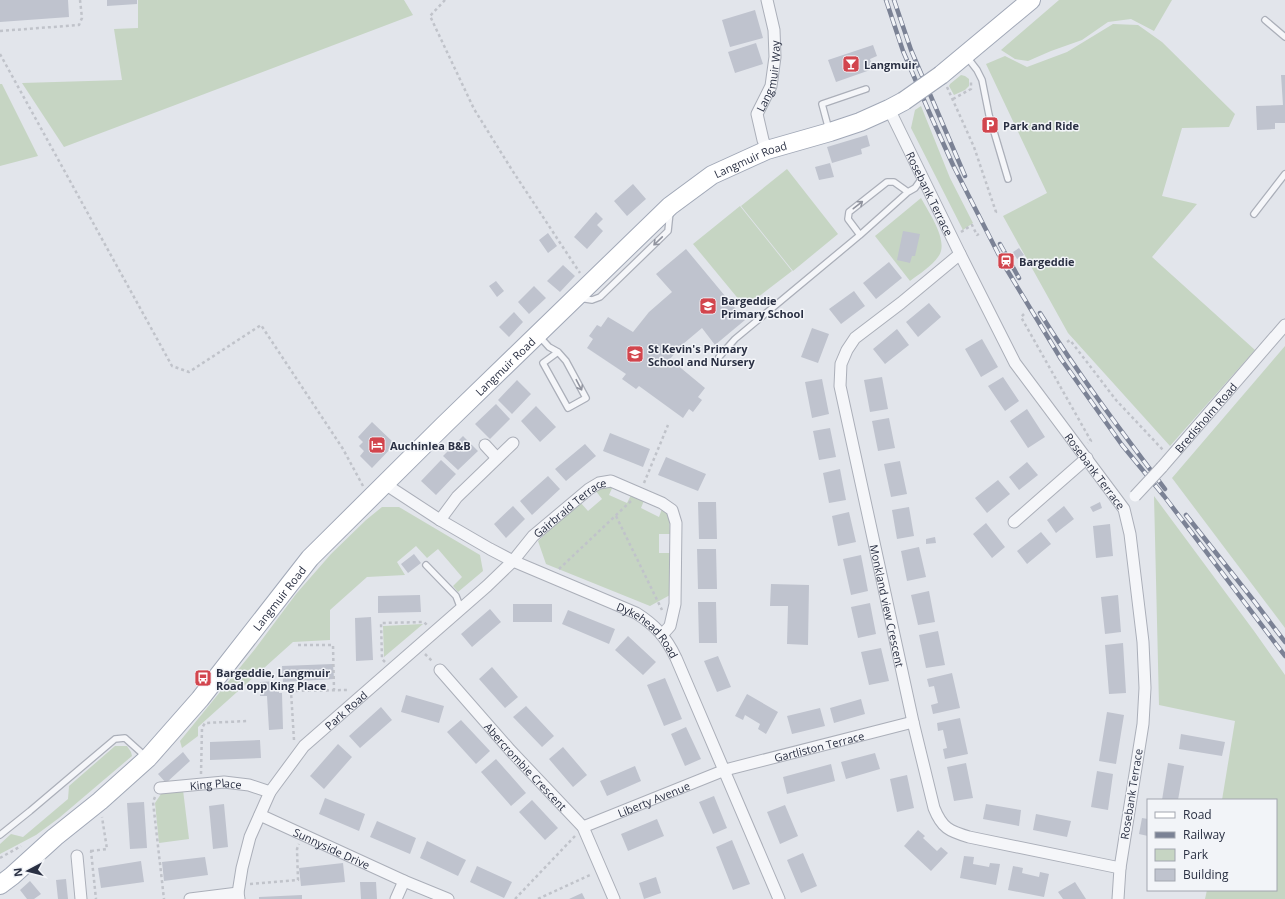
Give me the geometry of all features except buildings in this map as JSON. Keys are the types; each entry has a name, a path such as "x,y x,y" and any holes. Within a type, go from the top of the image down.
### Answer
{"main road":[{"name":"Langmuir Road","path":"0,869 12,876 55,836 100,801 148,758 200,698 310,558 537,334 670,206 712,175 767,150 860,122 944,81 966,55 1032,0"}],"street":[{"name":"Langmuir Way","path":"767,0 774,30 775,57 771,86 757,114 767,150"},
{"name":"Rosebank Terrace","path":"896,105 922,178 1015,363 1124,509 1130,534 1142,635 1145,688 1143,724 1120,868 1118,899"},
{"name":"Monkland view Crescent","path":"960,254 901,303 855,338 847,350 842,364 840,386 913,722 934,808 939,821 953,832 969,837 1120,868"},
{"name":"Bredisholm Road","path":"1124,509 1285,326"},
{"path":"440,520 457,497 512,443"},
{"path":"485,445 497,458"},
{"path":"1014,522 1084,454"},
{"name":"Gairbraid Terrace","path":"513,561 533,536 589,489 599,483 612,481 640,493 662,503 672,510 676,523 675,604 666,630"},
{"name":"Dykehead Road","path":"385,484 440,520 513,561 636,613 666,630 676,658 779,899"},
{"name":"Park Road","path":"239,892 250,837 270,792 304,746 488,586 513,561"},
{"name":"Abercrombie Crescent","path":"440,670 510,750 583,827 614,899"},
{"name":"Gartliston Terrace","path":"725,770 913,722"},
{"name":"Liberty Avenue","path":"583,827 725,770"},
{"name":"King Place","path":"160,788 224,782 249,785 270,792"},
{"name":"Sunnyside Drive","path":"260,815 404,881 448,899"},
{"path":"77,856 81,899"},
{"path":"396,899 404,881"},
{"path":"190,899 239,892"}],"lane":[{"path":"1265,20 1285,38"},
{"path":"966,55 982,80 989,115 1008,179"},
{"path":"830,132 822,104 866,88"},
{"path":"1254,214 1285,174"},
{"path":"719,357 734,339 860,235 914,188 922,178"},
{"path":"860,235 848,219 849,212 887,182 894,182 908,192"},
{"path":"537,334 549,347 558,352 566,362 586,398 568,408 543,363 558,352"},
{"path":"426,565 456,596 461,609"},
{"path":"0,835 115,739 125,738 148,758"}],"path":[{"path":"0,31 79,25 82,18 80,0"},
{"path":"445,0 430,16 474,109 512,170 582,291"},
{"path":"0,54 172,366 189,372 261,325 343,449 366,490"},
{"path":"953,99 971,89 972,80 970,77"},
{"path":"944,81 974,147 996,212 994,214"},
{"path":"962,230 972,225 977,235 979,234"},
{"path":"1024,314 1021,317 1091,441 1084,454"},
{"path":"1067,342 1070,340 1116,400 1171,457"},
{"path":"551,576 640,493 668,425"},
{"path":"616,516 666,630"},
{"path":"391,670 382,659 381,623 424,622 435,632"},
{"path":"298,645 334,645 334,690"},
{"path":"418,647 440,670"},
{"path":"298,754 294,739 291,691 347,690 357,700"},
{"path":"201,784 202,728 205,723 248,721"},
{"path":"160,788 153,802 164,899"},
{"path":"91,851 107,849 100,801"},
{"path":"515,899 583,827"},
{"path":"239,892 298,880 297,849 304,835"},
{"path":"0,869 24,844"},
{"path":"538,899 601,870"}],"green space":[{"path":"138,0 404,0 413,15 64,147 22,83 122,80 114,29 138,28"},
{"path":"1059,0 1172,0 1154,31 1131,19 1108,22 1082,40 1028,61 1015,59 1001,50"},
{"path":"1113,24 1138,25 1162,42 1235,114 1229,127 1182,128 1162,196 1197,204 1152,257 1255,350 1170,446 1068,333 1003,216 1047,193 986,64 1005,56 1027,67 1067,52"},
{"path":"961,75 969,79 969,86 965,90 954,95 949,86"},
{"path":"0,84 2,84 38,156 0,166"},
{"path":"921,106 950,178 973,223 963,230 911,128 915,110"},
{"path":"787,169 838,234 793,271 741,206"},
{"path":"921,198 933,219 942,244 941,251 933,263 910,281 875,236"},
{"path":"740,206 792,271 745,307 693,244"},
{"path":"1285,346 1285,628 1172,478"},
{"path":"613,486 609,495 627,503 632,493 645,498 641,508 659,517 663,506 669,511 670,534 659,534 659,553 671,553 670,595 650,606 546,564 538,541 580,502 588,511 602,499 595,490"},
{"path":"1154,496 1285,675 1285,899 1205,899 1207,891 1277,891 1277,799 1222,799 1235,721 1159,705"},
{"path":"382,507 399,507 480,555 483,571 458,592 453,586 462,577 438,549 427,558 416,546 397,562 405,575 367,577 330,610 330,640 293,642 198,727 198,736 182,748 180,741 255,649 296,594 331,554 366,520"},
{"path":"423,624 384,657 383,626"},
{"path":"115,746 127,746 132,756 59,818 36,835 0,854 0,844 11,834 23,837 68,799 69,786"},
{"path":"183,790 189,839 159,843 155,803 161,794"}],"railway":[{"path":"886,0 903,51 953,165 1004,265 1061,359 1122,445 1164,496 1285,656"},
{"path":"894,0 911,50 965,176"},
{"path":"1000,244 1019,278"},
{"path":"1040,313 1054,336 1116,424 1165,489"},
{"path":"1186,515 1285,642"}],"place":[{"name":"Langmuir","path":"851,64"},
{"name":"Park and Ride","path":"990,125"},
{"name":"Bargeddie","path":"1006,261"},
{"name":"Bargeddie Primary School","path":"708,306"},
{"name":"St Kevin's Primary School and Nursery","path":"635,354"},
{"name":"Auchinlea B&B","path":"377,445"},
{"name":"Bargeddie, Langmuir Road opp King Place","path":"203,678"}]}
